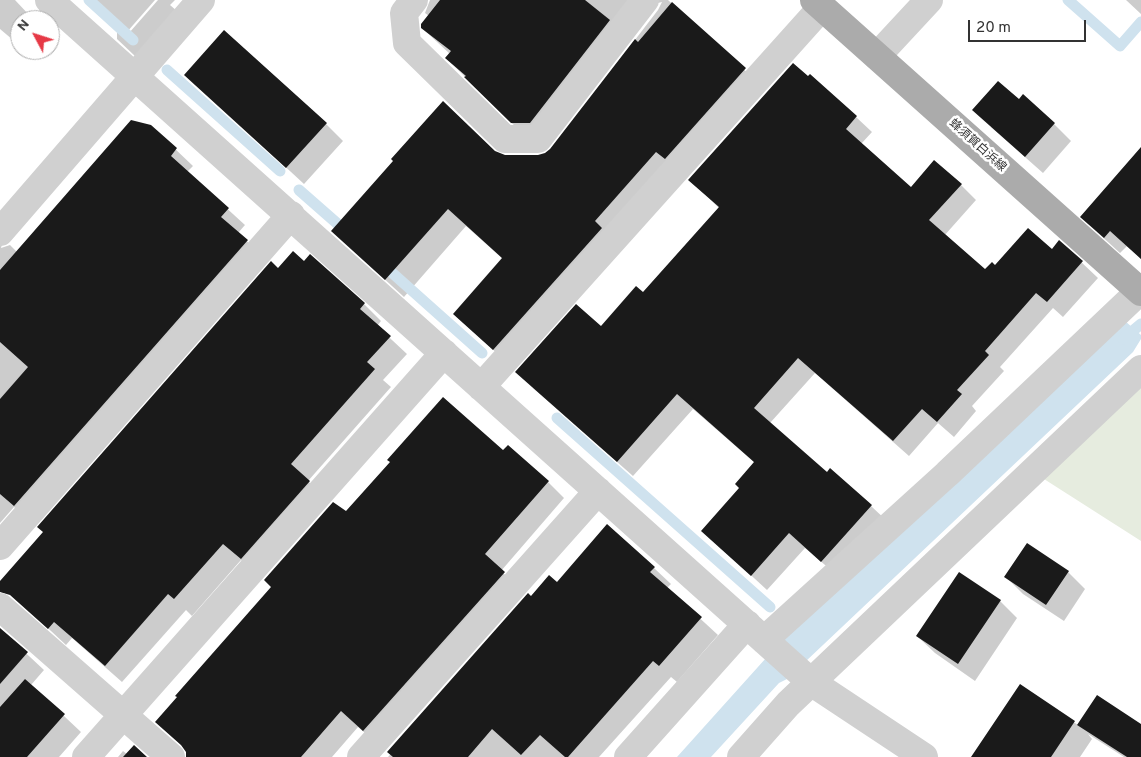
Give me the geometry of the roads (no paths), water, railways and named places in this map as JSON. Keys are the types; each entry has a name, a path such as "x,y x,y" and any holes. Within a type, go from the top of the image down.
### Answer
{"main road":[{"name":"蜂須賀白浜線","path":"818,4 1141,291"}],"street":[{"path":"49,0 806,678 924,757"},
{"path":"0,232 202,0"},
{"path":"414,0 404,13 406,43 505,139 538,139 645,0"},
{"path":"877,56 929,0"},
{"path":"481,387 818,4"},
{"path":"0,546 291,216"},
{"path":"628,757 760,636 948,474 1141,291"},
{"path":"86,757 444,353"},
{"path":"741,757 788,704 806,678 1141,369"},
{"path":"361,757 598,491"},
{"path":"0,607 171,757"}],"water":[{"path":"1125,321 1141,335 1141,339 1133,352 787,679 779,683 711,757 677,757 784,638"}],"waterway":[{"path":"89,0 133,40"},
{"path":"1068,0 1120,46 1141,22"},
{"path":"167,70 280,171"},
{"path":"299,190 348,233"},
{"path":"380,262 482,353"},
{"path":"1123,339 1141,324"},
{"path":"557,418 770,607"}]}
